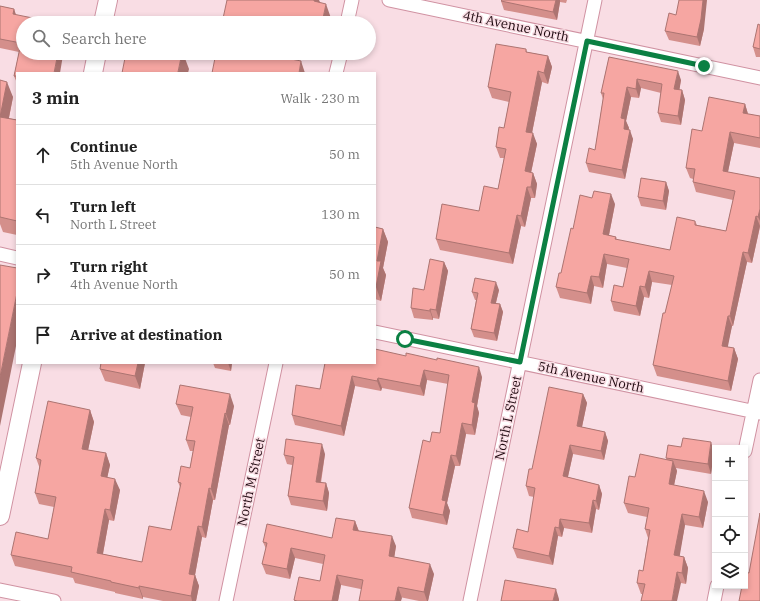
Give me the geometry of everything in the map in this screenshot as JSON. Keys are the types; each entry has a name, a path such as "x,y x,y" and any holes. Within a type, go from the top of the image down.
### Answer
{"main road":[{"path":"105,16 108,0"},
{"path":"93,72 96,60"},
{"path":"0,516 32,364"}],"street":[{"path":"349,16 352,0"},
{"name":"4th Avenue North","path":"389,0 760,78"},
{"name":"North L Street","path":"470,601 595,0"},
{"path":"336,72 339,60"},
{"path":"0,254 16,258"},
{"name":"5th Avenue North","path":"376,332 757,412"},
{"name":"North M Street","path":"226,601 276,364"},
{"path":"747,445 757,412 760,380"},
{"path":"714,601 716,589"},
{"path":"0,590 54,601"}],"building":[{"path":"227,0 314,0 326,4 323,16 224,16"},
{"path":"556,0 553,12 501,1"},
{"path":"679,0 703,0 697,37 665,31 669,13 676,15"},
{"path":"0,6 14,9 13,14 23,16 16,16 16,42 0,39"},
{"path":"758,24 760,25 760,49 753,47"},
{"path":"496,44 526,49 526,52 548,56 544,73 538,71 526,132 533,133 525,171 533,173 531,187 527,187 521,216 517,215 509,253 436,239 442,204 479,211 484,186 498,189 506,149 496,147 499,127 504,128 511,92 488,87"},
{"path":"609,57 678,71 674,89 682,90 678,116 658,113 662,84 637,79 636,89 627,87 621,118 625,119 624,129 630,130 622,170 586,163 589,148 595,150 604,93 601,93"},
{"path":"17,60 57,60 54,72 16,72 16,76 14,76"},
{"path":"125,60 181,60 178,72 122,72"},
{"path":"215,60 301,61 299,72 212,72"},
{"path":"0,80 7,82 0,117"},
{"path":"709,97 745,104 743,113 760,116 760,138 730,132 723,171 760,178 760,209 758,217 756,216 748,253 743,252 730,316 728,316 722,346 734,348 728,381 653,365 663,313 665,313 674,276 649,271 645,287 640,286 636,306 611,301 614,285 623,287 629,259 604,254 599,277 591,276 587,293 556,287 559,273 561,273 571,228 573,229 580,195 592,198 594,191 611,194 603,234 616,237 615,239 670,250 677,217 695,221 695,225 726,231 735,191 693,182 695,169 686,168 692,129 702,131"},
{"path":"0,117 16,120 16,221 0,217"},
{"path":"641,178 666,182 663,201 638,197"},
{"path":"376,227 383,229 377,261 381,261 376,287"},
{"path":"430,259 444,262 436,310 430,309 430,311 411,308 413,288 424,290"},
{"path":"0,265 16,268 16,298 0,377"},
{"path":"475,278 496,282 491,303 500,304 494,333 471,329 478,293 472,292"},
{"path":"376,349 406,356 406,353 437,360 437,358 479,367 472,402 475,403 472,425 462,423 456,456 451,455 442,500 446,501 443,515 409,508 423,440 430,442 432,432 440,433 449,375 424,370 420,386 378,378 377,381 352,376 341,426 292,415 296,385 320,389 325,364 376,364"},
{"path":"101,364 138,364 135,376 100,369"},
{"path":"180,385 230,394 202,527 198,526 189,574 195,575 191,596 111,582 71,572 72,567 11,555 16,532 48,539 56,497 35,493 41,460 36,458 48,401 90,410 82,449 106,453 101,476 115,479 110,510 105,509 97,553 142,562 149,526 171,530 181,483 178,482 181,466 190,468 195,441 186,440 193,407 176,404"},
{"path":"549,387 583,394 577,426 605,432 601,451 570,445 563,476 599,485 596,501 593,500 589,523 560,519 559,528 555,527 549,556 513,548 517,529 528,532 535,488 526,486 529,469 532,469"},
{"path":"683,438 711,442 708,464 666,458 668,445 681,447"},
{"path":"286,439 322,444 316,482 326,483 323,501 288,496 294,457 284,455"},
{"path":"640,454 673,461 669,484 704,491 699,517 682,514 674,555 684,557 682,573 677,572 672,601 641,601 645,584 637,583 639,570 643,571 650,530 645,529 649,508 624,503 629,476 635,477"},
{"path":"760,513 760,601 739,601 741,589 748,589 749,573"},
{"path":"336,518 355,521 353,530 392,536 389,556 430,564 424,592 398,587 395,601 359,601 363,580 337,575 332,601 294,600 299,577 320,581 325,555 291,548 287,569 262,564 267,543 263,542 267,524 332,538"},
{"path":"505,580 556,589 553,601 501,601"}],"route":[{"path":"405,339 520,362 587,41 704,66"}]}
